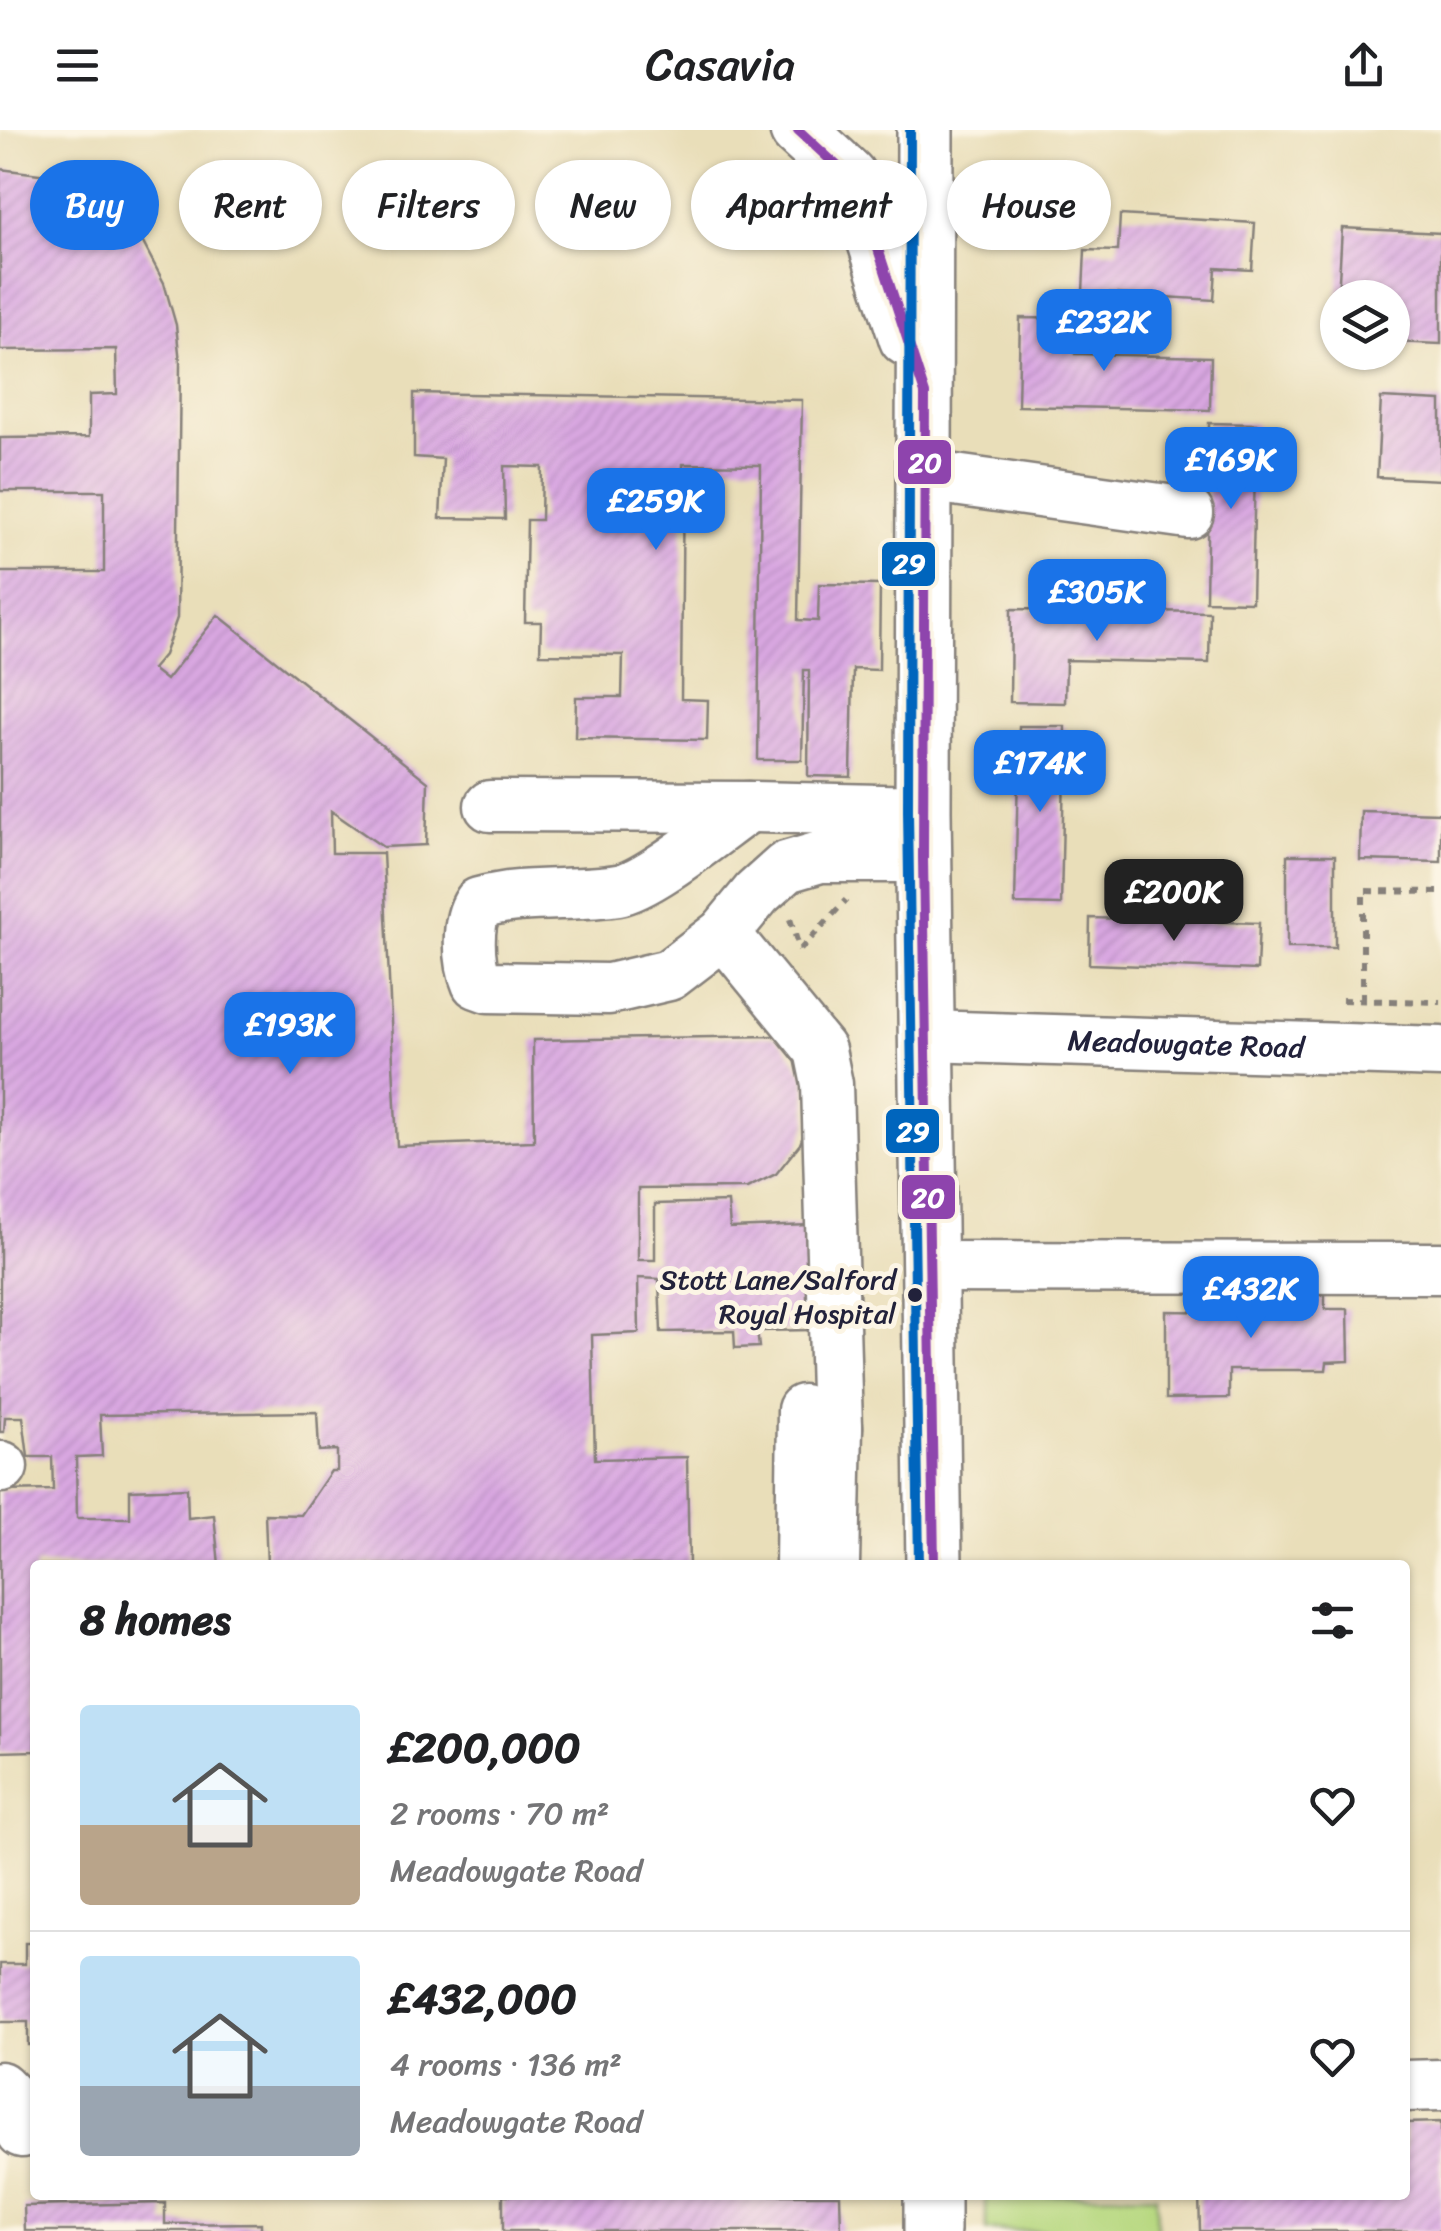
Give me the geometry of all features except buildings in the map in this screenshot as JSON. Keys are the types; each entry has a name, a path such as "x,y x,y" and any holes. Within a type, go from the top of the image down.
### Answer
{"main road":[{"path":"798,130 848,176 868,218 924,394"},
{"path":"925,130 923,834 934,1560"},
{"path":"932,2200 932,2231"}],"street":[{"path":"926,476 1188,514"},
{"path":"490,806 748,807 923,834"},
{"path":"748,807 622,890 509,896 479,903 472,912 471,968 478,983 488,988 610,989 669,975 724,933 757,893 786,867 923,834"},
{"path":"724,933 820,1050 827,1084 837,1427 834,1560"},
{"name":"Meadowgate Road","path":"928,1036 1441,1052"},
{"path":"930,1267 1441,1268"},
{"path":"801,1560 803,1410 837,1427"},
{"path":"1410,2086 1441,2086"},
{"path":"0,2087 11,2098 19,2132"}],"path":[{"path":"800,950 857,887"},
{"path":"1364,1000 1364,891 1441,892"}],"green space":[{"path":"986,2200 1156,2200 1157,2231 986,2231"}],"transit line":[{"name":"20","path":"798,130 848,176 868,218 925,394 923,857 934,1560"},
{"name":"29","path":"910,130 908,811 919,1560"}],"place":[{"name":"Stott Lane/Salford Royal Hospital","path":"915,1295"}]}
